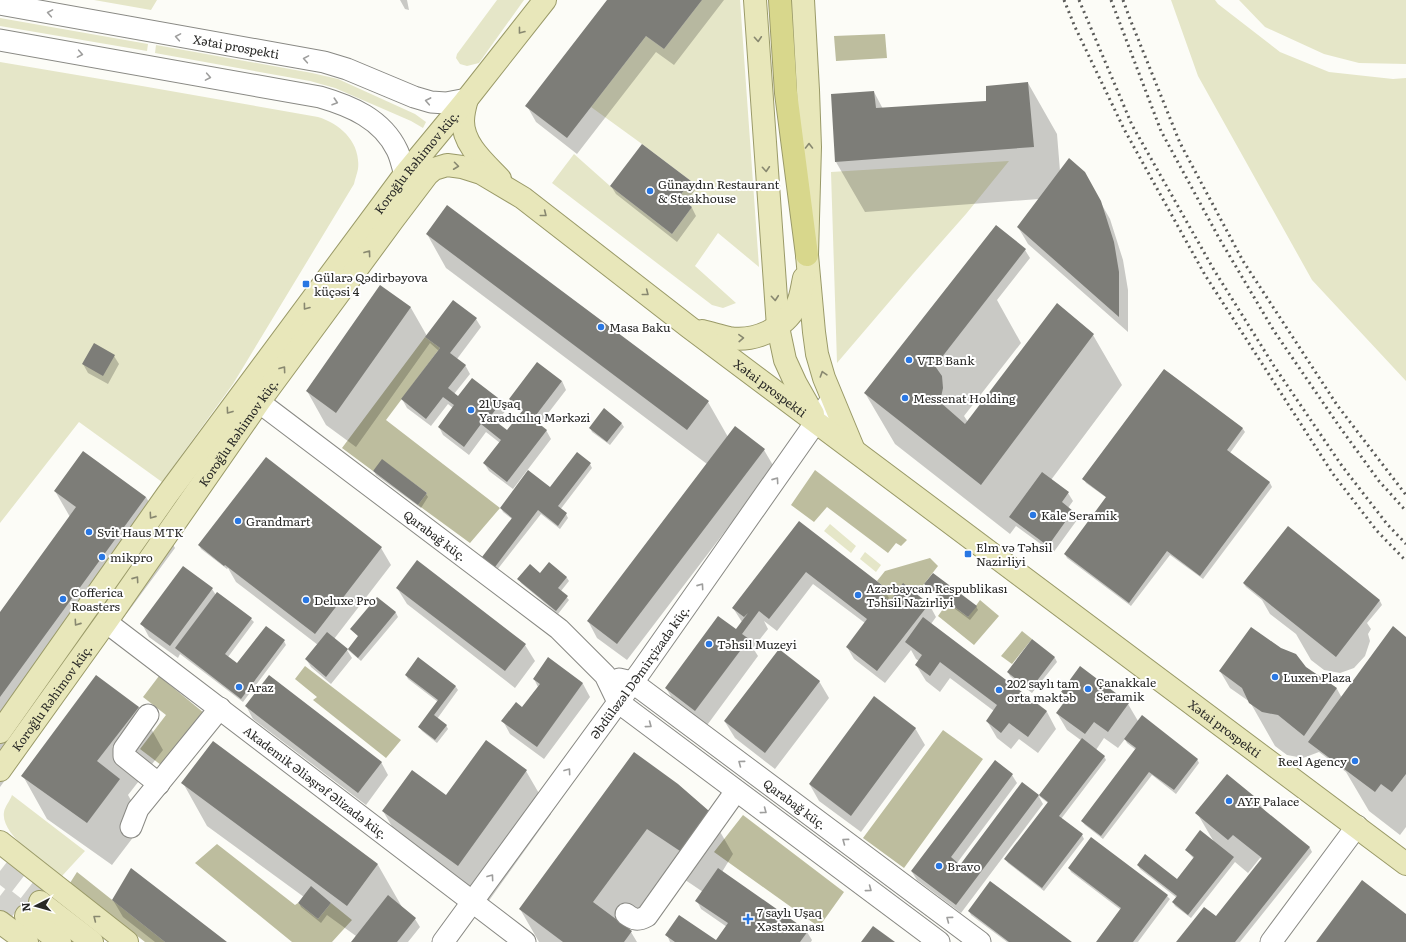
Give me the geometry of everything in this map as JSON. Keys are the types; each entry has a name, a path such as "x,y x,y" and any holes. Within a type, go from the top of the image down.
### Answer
{"highway":[{"path":"780,0 786,93 807,255"}],"main road":[{"name":"Koroğlu Rəhimov küç.","path":"0,732 167,495 405,174 467,99 545,0"},
{"path":"755,0 778,327 785,360 796,384 817,422"},
{"path":"803,0 810,147 807,255 814,332 817,354 824,378 854,449"},
{"path":"467,99 463,122 465,133 471,146 482,160 512,191"},
{"name":"Koroğlu Rəhimov küç.","path":"0,770 106,622 259,402 427,175 434,169 447,165 462,167 481,173 512,191"},
{"name":"Xətai prospekti","path":"512,191 690,327 1406,864"},
{"path":"690,327 730,338 744,338 759,336 778,327 791,314 798,304 807,255"},
{"path":"0,842 127,942"},
{"path":"60,942 33,909 92,942"},
{"path":"0,922 27,942"}],"street":[{"name":"Xətai prospekti","path":"0,4 324,62 347,69 414,97 431,102 446,103 467,99"},
{"path":"0,40 320,97 337,102 362,113 383,130 398,151 405,174"},
{"name":"Əbdüləzəl DƏmirçizadə küç.","path":"443,942 618,702 817,422 832,398"},
{"name":"Qarabağ küç.","path":"259,402 559,629 605,675 618,702 939,942"},
{"name":"Akademik Əliəşrəf Əlizadə küç.","path":"106,622 525,942"},
{"name":"Qarabağ küç.","path":"605,675 632,682 980,942"},
{"path":"131,827 138,809 220,708"},
{"path":"148,715 124,749 124,756 159,784"},
{"path":"626,914 633,920 640,920 647,916 736,791"},
{"path":"1271,942 1357,826"}],"green space":[{"path":"94,0 157,0 151,10"},
{"path":"497,0 524,0 479,63 467,66 460,64 456,58 457,54"},
{"path":"702,0 740,0 759,267 718,233 695,266 736,303 723,308 712,305 552,183 574,154 610,186 672,234 692,207 679,197 691,181 591,107 646,36 664,49"},
{"path":"1171,0 1215,0 1218,4 1280,52 1329,72 1393,79 1406,78 1406,381 1312,280 1198,76"},
{"path":"1239,0 1406,0 1406,64 1359,63 1324,54 1265,27"},
{"path":"0,18 148,44 147,51 0,26"},
{"path":"885,34 887,58 836,61 834,36"},
{"path":"156,45 338,79 415,114 426,122 423,128 411,121 335,88 310,81 155,53"},
{"path":"0,62 318,117 334,124 348,136 356,151 358,169 354,184 233,384 162,482 79,422 0,523"},
{"path":"1009,161 966,214 837,363 831,172"},
{"path":"425,337 440,348 386,420 500,508 470,543 418,505 427,493 385,462 373,471 342,448"},
{"path":"815,470 907,540 901,546 896,543 888,553 827,507 814,522 791,505"},
{"path":"830,524 856,546 851,553 824,531"},
{"path":"865,552 881,565 876,572 860,559"},
{"path":"930,558 938,566 916,593 903,584 890,601 877,592 882,585 877,581 885,571"},
{"path":"980,600 999,616 974,645 938,616 948,602 968,617"},
{"path":"1022,631 1032,639 1012,664 1001,656"},
{"path":"305,666 401,740 386,758 313,700 317,697 295,679"},
{"path":"159,676 204,713 161,765 140,749 166,715 143,697"},
{"path":"943,730 983,759 904,868 863,838"},
{"path":"12,795 85,851 62,876 36,857 16,839 9,830 5,821 4,812"},
{"path":"743,815 844,892 819,927 714,852"},
{"path":"217,844 295,905 298,903 318,919 331,903 352,920 332,942 292,942 195,863"},
{"path":"77,872 165,942 145,942 70,883"}],"building":[{"path":"607,0 702,0 664,49 646,36 567,138 525,106"},
{"path":"1028,82 1034,147 835,162 831,94 874,91 876,108 986,101 986,86"},
{"name":"Günaydın Restaurant & Steakhouse","path":"642,144 691,181 679,197 692,207 672,234 610,186"},
{"path":"1069,158 1085,172 1101,201 1114,242 1119,272 1119,317 1017,227"},
{"path":"447,205 709,401 687,430 426,234"},
{"name":"Messenat Holding","path":"996,225 1026,249 935,366 942,376 943,388 940,402 965,424 1057,303 1094,334 981,485 864,393"},
{"path":"380,285 411,307 336,413 306,391"},
{"path":"453,300 477,318 450,353 466,365 448,388 458,396 472,378 502,401 490,417 507,430 523,410 509,399 537,362 562,381 533,419 547,430 507,482 483,463 501,440 481,424 464,447 438,427 454,405 443,397 426,419 401,399 440,348 425,337"},
{"path":"94,343 115,355 103,376 82,364"},
{"path":"1164,369 1243,428 1227,450 1270,482 1200,576 1167,551 1129,603 1064,554 1106,497 1082,479"},
{"path":"604,408 622,423 607,442 589,428"},
{"path":"735,426 765,449 617,644 587,621"},
{"name":"Svit Haus MTK","path":"83,451 146,497 0,697 0,612 76,507 54,491"},
{"path":"577,452 591,463 558,506 567,513 558,526 538,510 495,567 482,557 512,518 500,508 528,470 550,487"},
{"name":"Deluxe Pro","path":"266,457 382,547 315,634 198,545"},
{"path":"382,459 427,493 418,505 373,471"},
{"path":"1042,472 1069,492 1062,502 1073,511 1048,546 1009,517"},
{"name":"Azərbaycan Respublikası Təhsil Nazirliyi","path":"799,521 882,585 877,592 890,601 903,583 929,604 877,671 846,647 867,619 806,572 769,619 759,611 742,634 749,639 695,711 665,688 718,616 736,629 748,613 744,617 732,608"},
{"path":"1288,526 1380,600 1336,657 1243,583"},
{"path":"417,560 526,644 505,671 396,588"},
{"path":"549,562 567,577 558,588 568,596 556,611 517,579 530,564 540,573"},
{"path":"183,566 213,588 170,646 140,624"},
{"path":"933,573 977,606 968,617 924,584"},
{"path":"217,592 252,618 225,654 237,663 266,626 285,640 241,699 175,648"},
{"path":"377,597 396,612 358,658 348,649 358,636 350,629"},
{"name":"202 saylı tam orta məktəb","path":"923,617 1047,711 1028,737 1009,723 1001,733 986,721 997,705 940,662 930,676 915,665 922,655 905,642"},
{"path":"1393,626 1406,637 1406,774 1392,792 1381,784 1375,792 1308,742"},
{"path":"1251,627 1281,648 1296,654 1306,667 1337,688 1304,736 1278,715 1262,712 1249,703 1242,688 1219,671"},
{"path":"327,632 348,649 326,677 305,659"},
{"path":"1032,639 1055,657 1030,690 1007,672"},
{"path":"779,649 820,681 765,753 724,721"},
{"path":"418,657 456,686 434,715 447,725 435,740 418,727 438,700 405,675"},
{"path":"548,657 583,683 537,747 501,721 516,702 522,707 540,684 533,679"},
{"path":"1080,666 1129,703 1108,732 1094,722 1085,734 1056,713 1068,697 1061,692"},
{"path":"96,675 139,707 97,761 120,779 87,823 21,776"},
{"path":"269,675 382,762 358,793 245,706"},
{"path":"874,696 916,728 851,816 809,784"},
{"path":"1142,715 1198,759 1174,790 1149,772 1101,836 1081,821 1136,748 1124,739"},
{"path":"1082,738 1105,756 1059,816 1083,834 1042,888 1004,859 1048,802 1039,795"},
{"path":"486,740 527,770 458,866 382,811 412,770 446,795"},
{"path":"213,741 378,864 347,906 181,783"},
{"path":"634,752 678,784 709,811 683,853 647,829 593,902 632,931 624,942 563,942 519,909"},
{"path":"995,760 1013,774 951,857 960,865 1022,782 1039,795 956,905 911,871"},
{"path":"1227,774 1260,801 1257,804 1310,847 1235,942 1176,942 1204,907 1216,916 1262,858 1233,835 1228,840 1195,813"},
{"path":"1200,830 1234,857 1188,915 1172,902 1177,896 1137,865 1145,854 1177,879 1194,857 1185,850"},
{"path":"1091,837 1168,895 1133,942 1096,942 1121,908 1068,868"},
{"path":"131,868 227,942 165,942 112,900"},
{"path":"718,868 808,931 800,942 675,942 665,935 679,915 716,940 728,923 695,901"},
{"path":"1362,880 1406,914 1406,942 1316,942"},
{"path":"990,881 1072,942 1009,942 968,911"},
{"path":"311,886 331,903 318,919 298,903"},
{"path":"388,895 416,918 397,942 351,942"},
{"path":"873,926 895,942 861,942"}],"tunnel":[{"path":"0,871 40,902"},
{"path":"0,896 26,916"}],"railway":[{"path":"1064,0 1075,27 1124,129 1205,275 1333,474 1377,531 1406,561"},
{"path":"1079,0 1132,125 1214,270 1274,366 1342,466 1387,524 1406,544"},
{"path":"1111,0 1161,131 1219,238 1274,331 1339,426 1379,481 1406,511"},
{"path":"1123,0 1180,143 1243,261 1337,405 1406,495"}],"place":[{"name":"Günaydın Restaurant & Steakhouse","path":"650,191"},
{"name":"Gülarə Qədirbəyova küçəsi 4","path":"306,284"},
{"name":"Masa Baku","path":"601,327"},
{"name":"VTB Bank","path":"909,360"},
{"name":"Messenat Holding","path":"905,398"},
{"name":"21 Uşaq Yaradıcılıq Mərkəzi","path":"471,410"},
{"name":"Kale Seramik","path":"1033,515"},
{"name":"Grandmart","path":"238,521"},
{"name":"Svit Haus MTK","path":"89,532"},
{"name":"Elm və Təhsil Nazirliyi","path":"968,554"},
{"name":"mikpro","path":"102,557"},
{"name":"Azərbaycan Respublikası Təhsil Nazirliyi","path":"858,595"},
{"name":"Cofferica Roasters","path":"63,599"},
{"name":"Deluxe Pro","path":"306,600"},
{"name":"Təhsil Muzeyi","path":"709,644"},
{"name":"Luxen Plaza","path":"1275,677"},
{"name":"Araz","path":"239,687"},
{"name":"Çanakkale Seramik","path":"1088,689"},
{"name":"202 saylı tam orta məktəb","path":"999,690"},
{"name":"Reel Agency","path":"1355,761"},
{"name":"AYF Palace","path":"1229,801"},
{"name":"Bravo","path":"939,866"},
{"name":"7 saylı Uşaq Xəstəxanası","path":"748,919"}]}
